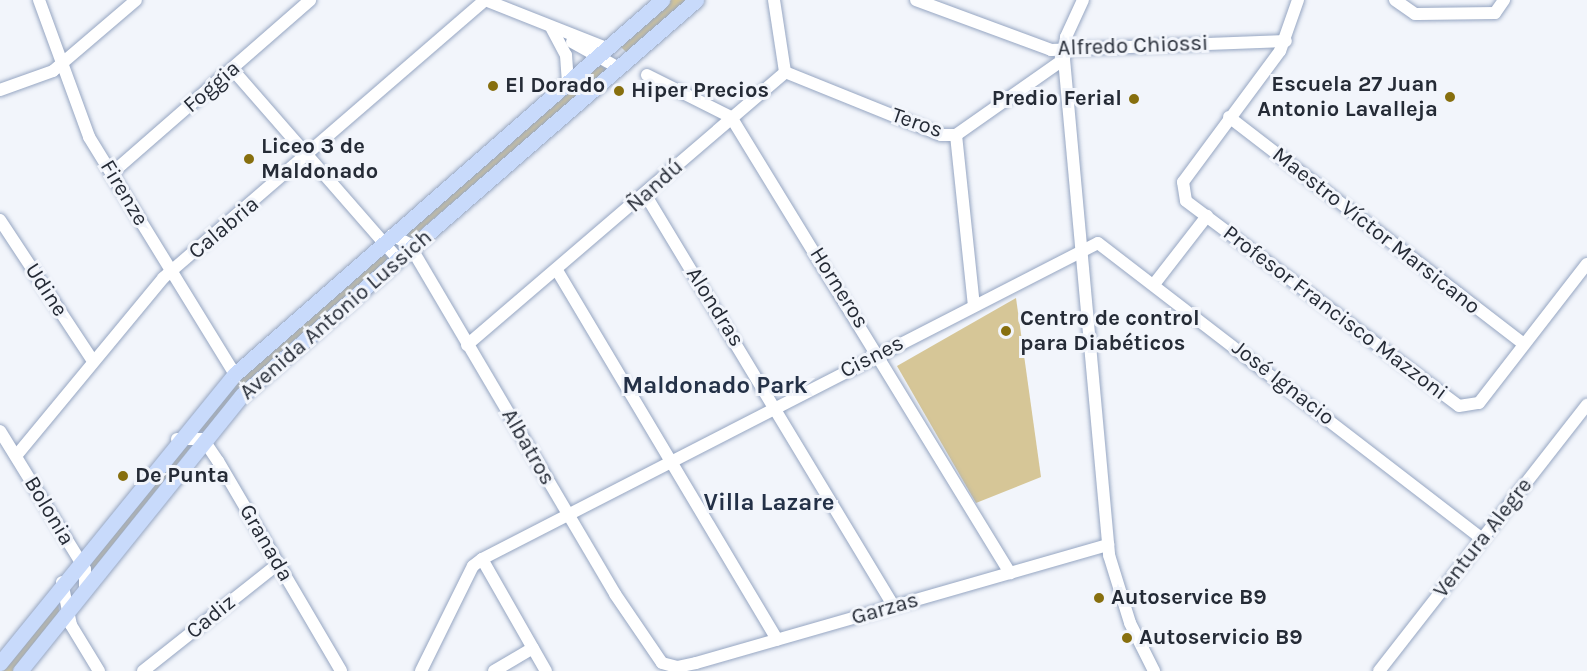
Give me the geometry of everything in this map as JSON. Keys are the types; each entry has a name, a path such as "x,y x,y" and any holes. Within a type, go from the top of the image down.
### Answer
{"main road":[{"name":"Avenida Antonio Lussich","path":"0,663 79,559 177,439 235,374 662,0"},
{"name":"Avenida Antonio Lussich","path":"20,671 203,440 302,339 411,250 696,0"}],"street":[{"name":"Firenze","path":"39,0 89,136 235,374"},
{"path":"0,90 62,65 136,0"},
{"name":"Foggia","path":"112,173 233,70 310,0"},
{"path":"485,0 602,52 620,68"},
{"name":"Calabria","path":"16,456 93,361 171,272 307,158 485,0"},
{"path":"774,0 785,72"},
{"name":"Alfredo Chiossi","path":"916,0 1064,54 1286,41"},
{"path":"1083,0 1064,54 1079,250 1108,545 1118,591 1154,671"},
{"path":"1229,117 1286,41 1298,0"},
{"path":"1395,0 1415,14 1495,13 1504,0"},
{"path":"558,32 566,55 568,83"},
{"path":"956,135 1064,54"},
{"path":"233,70 307,158 388,239 399,260"},
{"name":"Ñandú","path":"467,345 558,272 731,117 785,72"},
{"name":"Teros","path":"785,72 941,135 956,135 974,306"},
{"path":"647,75 731,117"},
{"name":"Horneros","path":"731,117 879,352 1010,573"},
{"name":"Profesor Francisco Mazzoni","path":"1229,117 1183,182 1186,201 1459,406 1479,403 1587,264"},
{"name":"Maestro Víctor Marsicano","path":"1229,117 1524,344"},
{"name":"Alondras","path":"645,194 776,405 894,606"},
{"path":"1155,283 1207,216"},
{"name":"Udine","path":"0,220 93,361"},
{"name":"Albatros","path":"388,239 411,250 567,513 662,663"},
{"name":"José Ignacio","path":"1079,250 1105,244 1482,539"},
{"name":"Cisnes","path":"482,559 1079,250"},
{"path":"558,272 777,640"},
{"name":"Ventura Alegre","path":"1378,671 1587,405"},
{"name":"Bolonia","path":"0,431 79,559"},
{"path":"177,439 203,440"},
{"name":"Granada","path":"203,440 278,564 338,670"},
{"name":"Garzas","path":"662,663 677,667 1108,545"},
{"path":"79,559 85,589"},
{"path":"427,669 473,566 482,559 546,671"},
{"name":"Cadiz","path":"143,671 278,564"},
{"path":"62,581 66,612 99,671"},
{"path":"494,671 532,648"}],"shaded area":[{"path":"671,0 686,0 627,53 619,45"},
{"path":"598,63 607,70 411,238 403,233"},
{"path":"382,252 390,260 274,357 204,431 189,433 241,377"},
{"path":"1016,298 1041,477 976,503 897,366"},
{"path":"194,443 90,573 90,563 180,445"},
{"path":"58,598 59,612 14,671 1,671"}],"place":[{"name":"El Dorado","path":"493,86"},
{"name":"Hiper Precios","path":"619,91"},
{"name":"Escuela 27 Juan Antonio Lavalleja","path":"1450,97"},
{"name":"Predio Ferial","path":"1134,99"},
{"name":"Liceo 3 de Maldonado","path":"249,159"},
{"name":"Centro de control para Diabéticos","path":"1006,331"},
{"name":"De Punta","path":"123,476"},
{"name":"Autoservice B9","path":"1099,598"},
{"name":"Autoservicio B9","path":"1127,638"}],"district":[{"name":"Maldonado Park","path":"715,386"},
{"name":"Villa Lazare","path":"769,503"}]}
